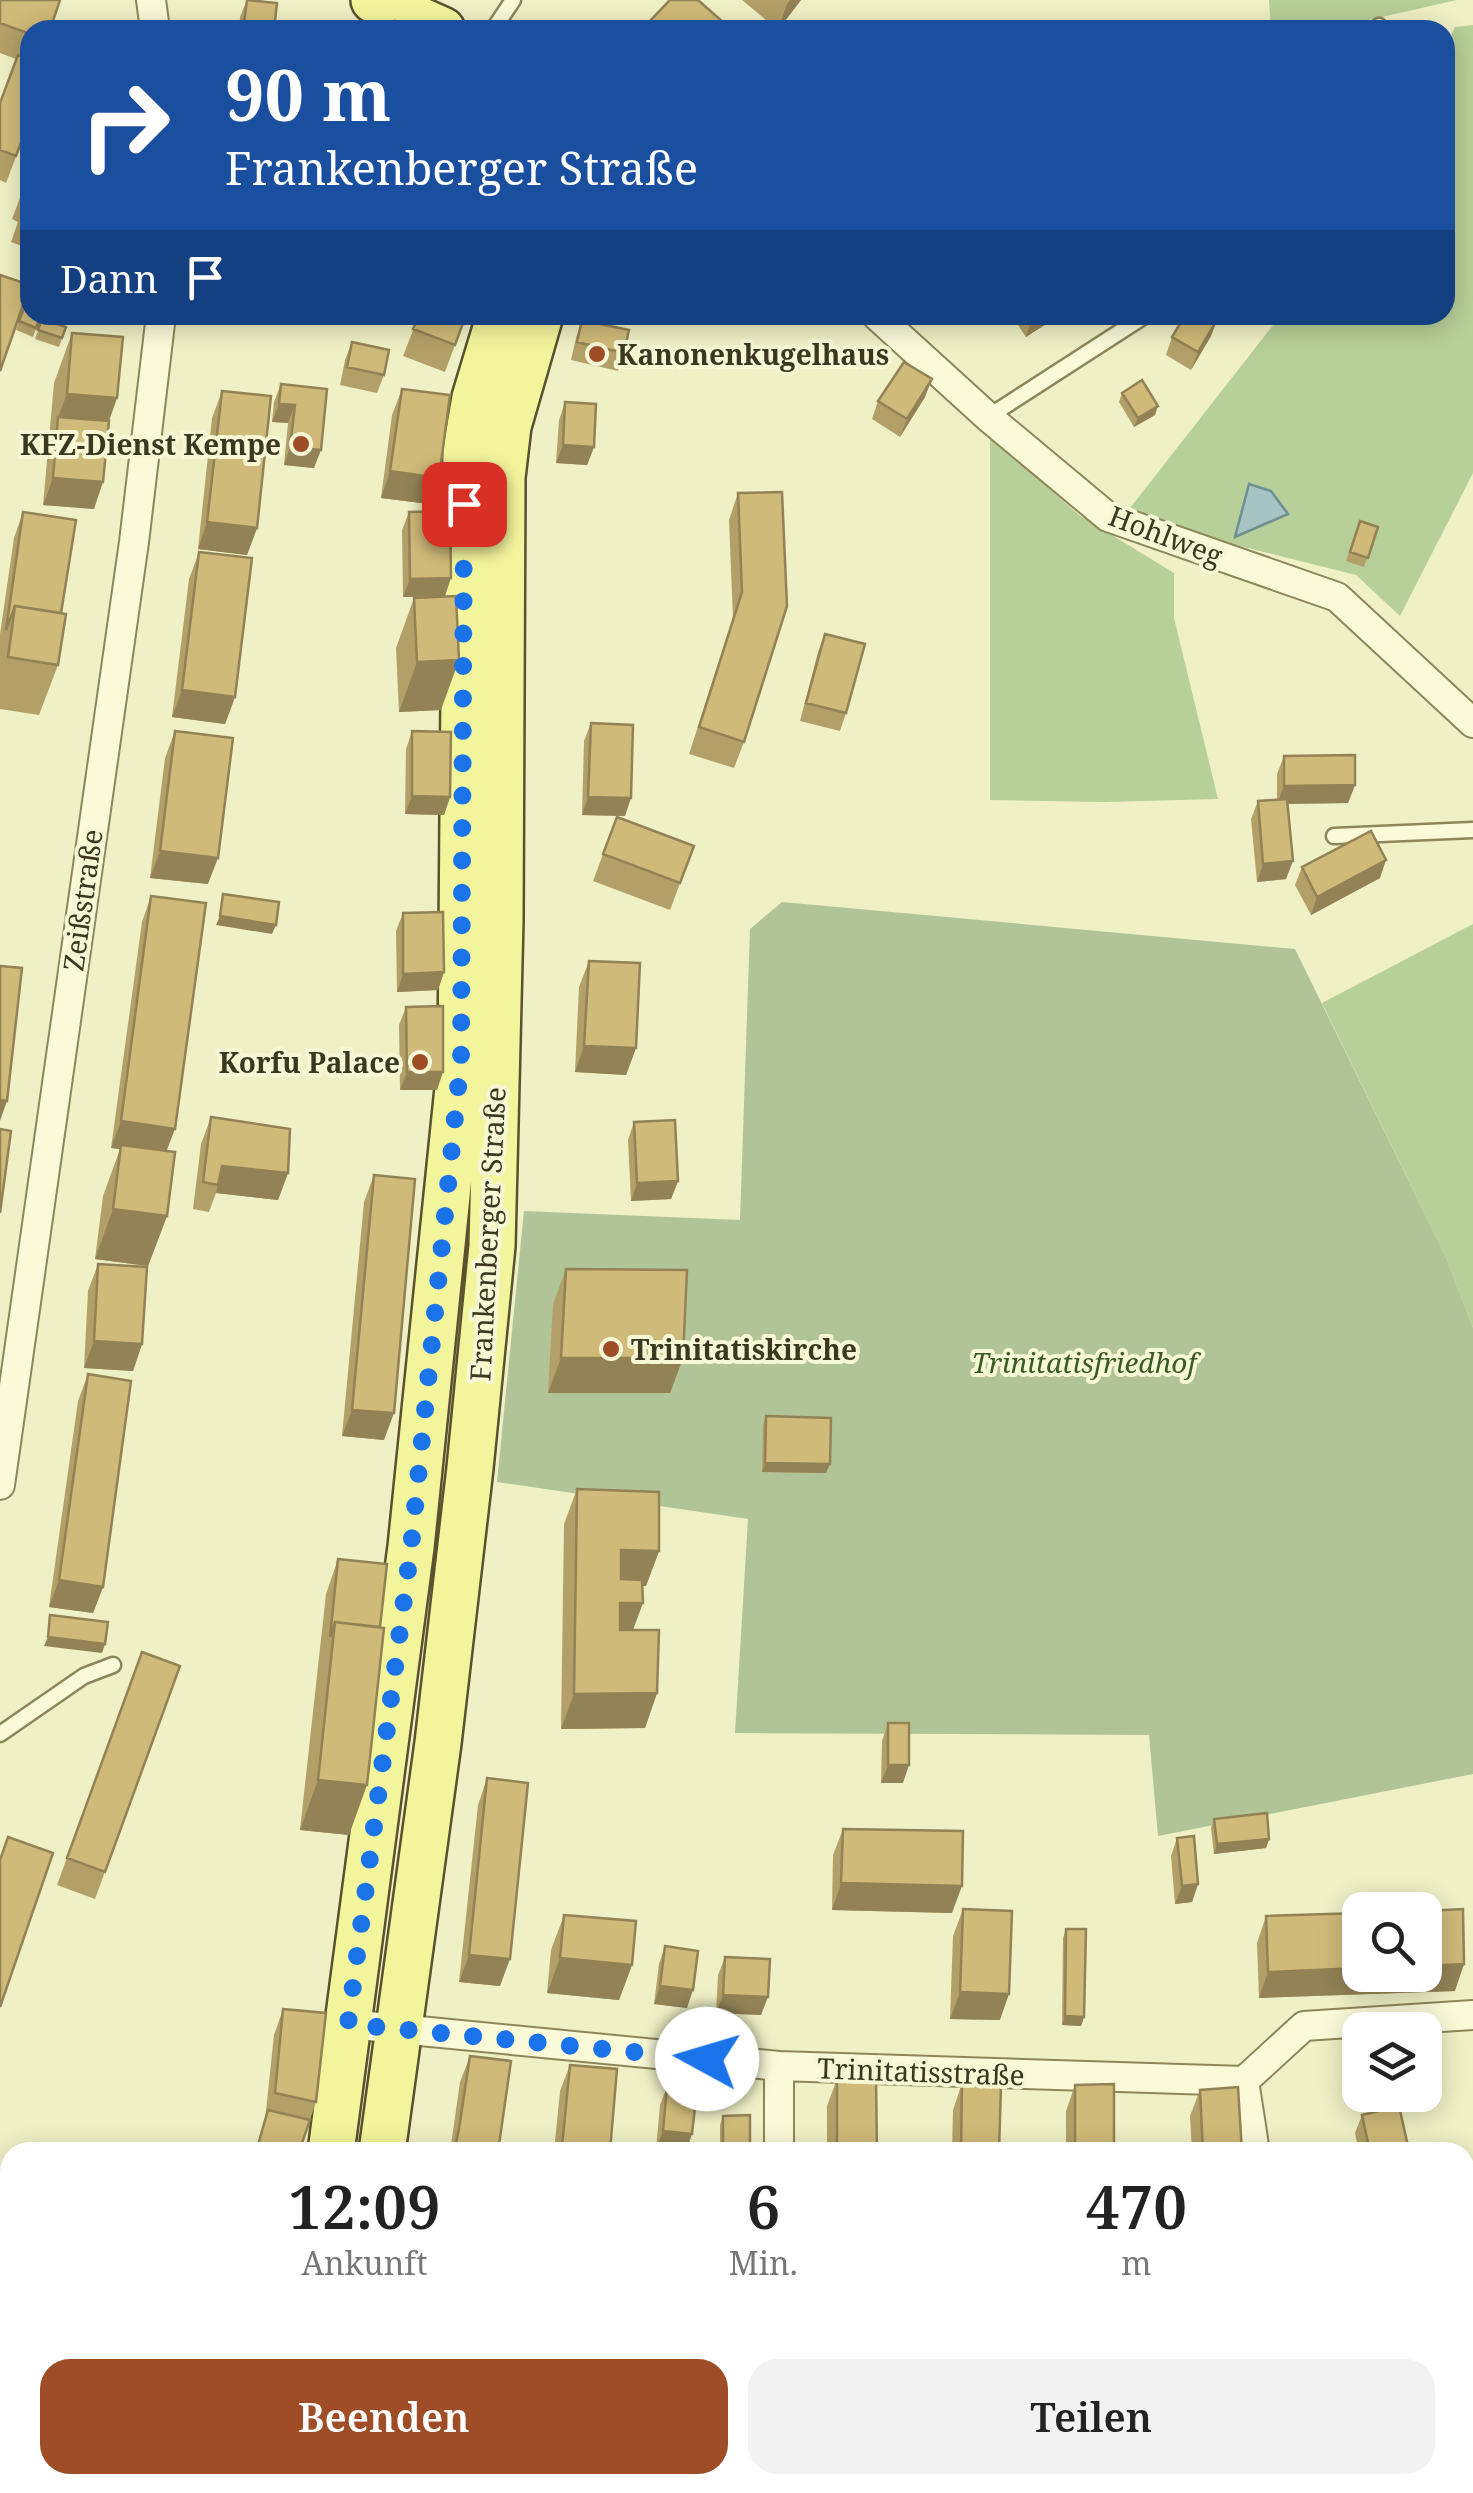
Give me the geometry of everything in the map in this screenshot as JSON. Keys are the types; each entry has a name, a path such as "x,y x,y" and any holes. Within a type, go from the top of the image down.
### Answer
{"main road":[{"path":"374,0 419,20"},
{"name":"Frankenberger Straße","path":"333,2142 409,1566 461,1059 466,450 474,398 497,325"},
{"name":"Frankenberger Straße","path":"383,2142 441,1724 492,1246 500,940 502,477 508,426 537,325"}],"street":[{"name":"Zeißstraße","path":"0,1485 134,542 161,325"},
{"name":"Hohlweg","path":"887,325 1108,518 1337,597 1473,723"},
{"path":"1253,2142 1244,2082 1304,2026 1473,2015"},
{"name":"Trinitatisstraße","path":"348,2024 779,2066 1244,2082"},
{"path":"779,2066 779,2142"}],"lane":[{"path":"988,417 1131,325"},
{"path":"1334,836 1473,830"},
{"path":"0,1734 84,1676 113,1665"}],"green space":[{"path":"1269,0 1457,0 1369,20 1270,20"},
{"path":"1473,25 1473,473 1400,616 1356,575 1123,517 1273,325 1455,325 1455,27"},
{"path":"990,437 1079,515 1174,573 1174,618 1218,799 990,800"},
{"name":"Trinitatisfriedhof","path":"782,902 1295,949 1445,1255 1473,1328 1473,1774 1158,1836 1149,1735 735,1733 748,1519 497,1482 524,1211 740,1220 750,929"},
{"path":"1473,924 1473,1328 1445,1255 1322,1003"}],"water":[{"path":"1249,484 1271,491 1288,514 1235,537"}],"building":[{"path":"0,0 60,0 53,20 20,20 20,30 0,23"},
{"path":"247,0 277,3 275,20 244,20"},
{"path":"670,0 698,0 721,20 651,20"},
{"path":"18,55 20,145 16,156 0,150 0,103"},
{"path":"0,275 20,282 20,314 0,371"},
{"path":"40,325 66,327 62,338 38,330"},
{"path":"415,325 462,325 455,345 413,329"},
{"path":"581,325 629,330 624,353 577,342"},
{"path":"1179,325 1214,325 1198,352 1172,337"},
{"path":"72,333 123,337 117,398 67,394"},
{"path":"352,342 389,350 384,375 347,367"},
{"path":"904,362 932,379 907,419 878,401"},
{"path":"1142,380 1158,406 1138,418 1122,393"},
{"path":"281,384 327,389 321,450 290,447 295,405 279,404"},
{"path":"402,389 450,395 439,478 390,471"},
{"path":"222,391 271,396 257,528 207,522"},
{"path":"565,402 596,404 594,447 563,445"},
{"path":"58,417 109,421 103,482 53,478"},
{"path":"782,492 787,606 744,742 699,727 742,592 738,493"},
{"path":"450,511 451,578 410,579 409,512"},
{"path":"23,512 76,520 61,613 15,606 6,630"},
{"path":"1360,521 1378,527 1368,558 1350,552"},
{"path":"199,552 252,558 235,697 182,690"},
{"path":"456,596 459,660 417,662 414,598"},
{"path":"15,606 66,614 58,665 8,657"},
{"path":"825,634 865,644 846,713 806,703"},
{"path":"591,723 633,725 631,798 588,797"},
{"path":"175,731 233,738 218,858 160,851"},
{"path":"412,731 451,732 450,797 412,796"},
{"path":"1355,755 1355,785 1284,786 1284,756"},
{"path":"1287,799 1293,861 1263,864 1258,801"},
{"path":"617,817 694,846 680,883 603,854"},
{"path":"1371,831 1386,860 1317,897 1302,867"},
{"path":"223,894 279,902 276,925 220,916"},
{"path":"151,896 206,903 175,1129 121,1121"},
{"path":"443,912 444,972 403,974 403,913"},
{"path":"589,961 640,963 636,1048 584,1046"},
{"path":"0,966 22,968 7,1101 0,1100"},
{"path":"443,1006 443,1072 407,1072 406,1007"},
{"path":"211,1117 290,1129 288,1173 222,1166 218,1185 203,1182"},
{"path":"675,1120 678,1181 637,1183 634,1122"},
{"path":"0,1129 11,1131 0,1213"},
{"path":"121,1145 175,1152 167,1216 113,1209"},
{"path":"374,1175 415,1179 394,1413 352,1410"},
{"path":"98,1264 147,1267 142,1344 94,1341"},
{"path":"566,1269 687,1270 683,1358 561,1358"},
{"path":"88,1374 131,1381 103,1587 59,1580"},
{"path":"766,1416 831,1418 830,1464 765,1463"},
{"path":"577,1489 659,1492 659,1551 621,1550 621,1579 642,1580 643,1603 620,1603 620,1630 659,1630 657,1693 574,1694"},
{"path":"338,1559 387,1564 380,1627 335,1622 330,1637"},
{"path":"50,1615 108,1622 105,1644 48,1637"},
{"path":"335,1622 384,1628 367,1785 318,1780"},
{"path":"142,1652 180,1666 105,1872 67,1858"},
{"path":"888,1723 909,1723 909,1765 888,1765"},
{"path":"487,1778 528,1783 510,1959 469,1955"},
{"path":"1267,1813 1269,1839 1217,1844 1214,1819"},
{"path":"843,1829 963,1831 962,1886 841,1883"},
{"path":"1194,1836 1198,1884 1182,1886 1177,1838"},
{"path":"8,1837 53,1853 0,2007 0,1860"},
{"path":"963,1909 1012,1911 1009,1994 960,1992"},
{"path":"1463,1909 1464,1964 1442,1965 1442,1910"},
{"path":"1342,1914 1342,1969 1268,1972 1266,1916"},
{"path":"564,1915 636,1921 632,1965 560,1958"},
{"path":"1066,1929 1086,1929 1084,2017 1065,2016"},
{"path":"665,1946 698,1951 693,1990 660,1986"},
{"path":"725,1957 770,1959 768,1997 723,1995"},
{"path":"283,2009 326,2013 316,2102 275,2093"},
{"path":"470,2056 511,2061 499,2142 456,2142"},
{"path":"570,2065 617,2069 611,2142 562,2142"},
{"path":"837,2079 876,2079 877,2142 837,2142"},
{"path":"962,2083 1001,2085 999,2142 961,2142"},
{"path":"1114,2084 1114,2142 1075,2142 1075,2085"},
{"path":"667,2087 697,2089 692,2134 663,2131"},
{"path":"1238,2087 1241,2142 1203,2142 1200,2090"},
{"path":"268,2110 310,2120 302,2142 259,2142"},
{"path":"1400,2112 1407,2142 1368,2142 1362,2115"},
{"path":"750,2115 750,2142 723,2142 723,2116"}],"place":[{"name":"Kanonenkugelhaus","path":"597,354"},
{"name":"KFZ-Dienst Kempe","path":"301,444"},
{"name":"Korfu Palace","path":"420,1062"},
{"name":"Trinitatiskirche","path":"611,1349"}],"route":[{"path":"464,504 461,1059 402,1626 348,2024 707,2059"}]}
